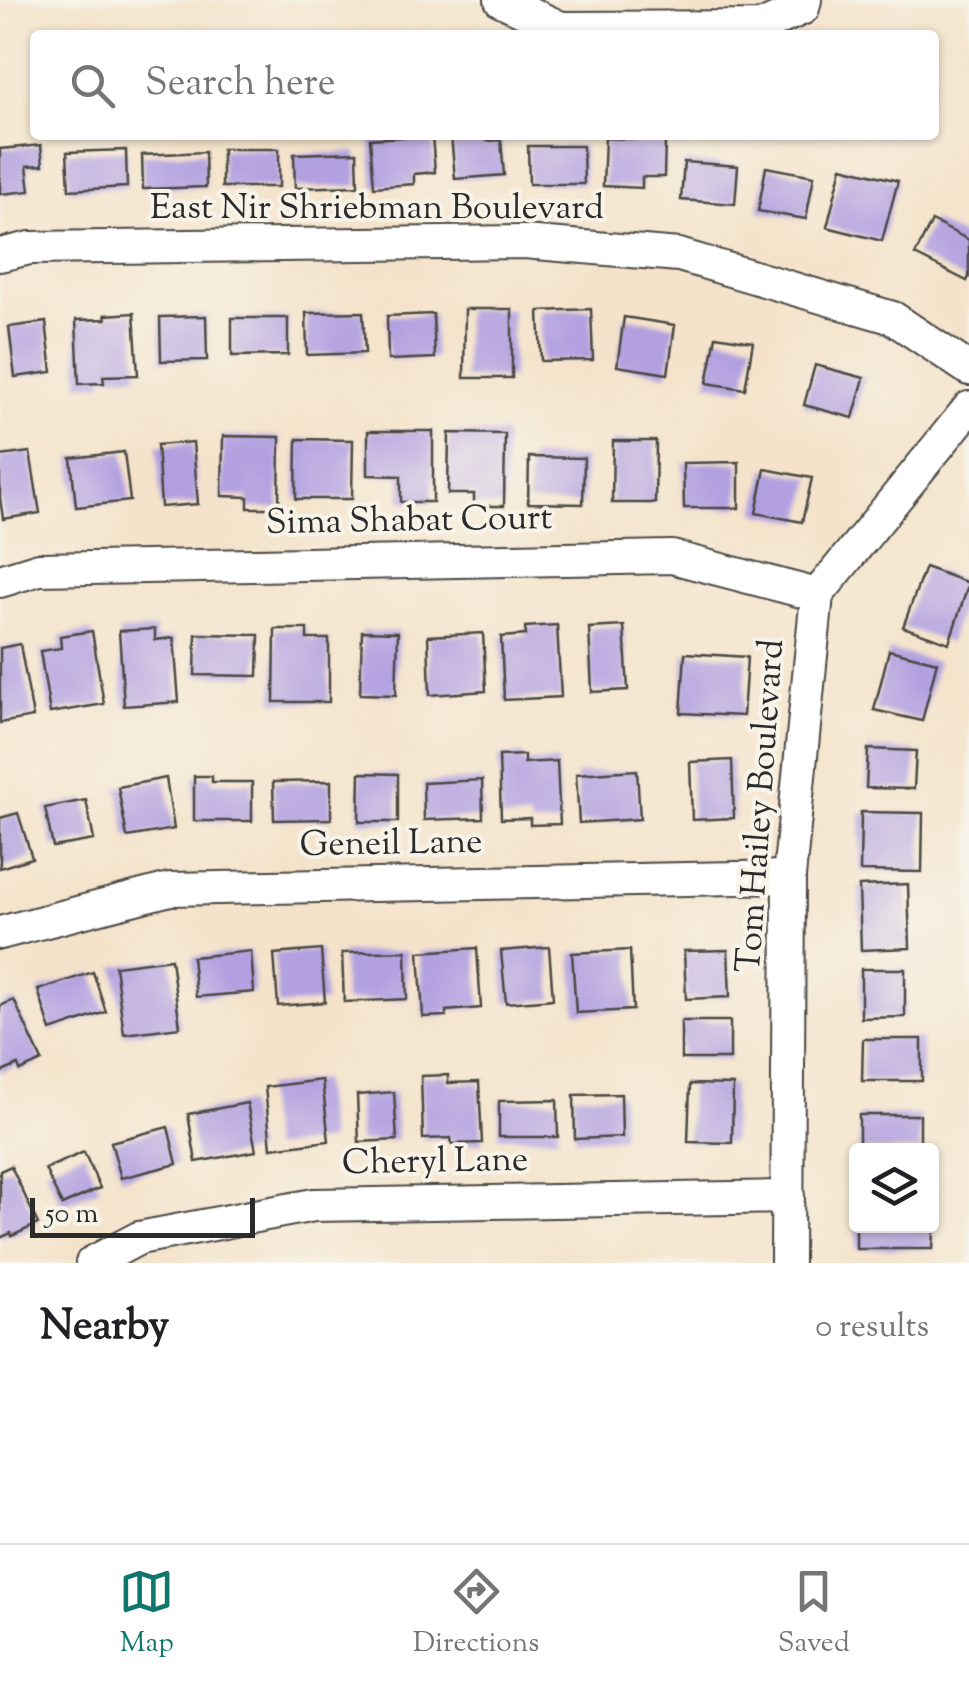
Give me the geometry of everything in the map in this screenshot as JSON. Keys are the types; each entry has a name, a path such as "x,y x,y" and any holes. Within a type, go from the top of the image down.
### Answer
{"street":[{"path":"501,0 562,28 761,26 804,4"},
{"name":"East Nir Shriebman Boulevard","path":"0,255 30,248 524,242 679,256 893,318 969,369"},
{"name":"Tom Hailey Boulevard","path":"787,1263 789,877 817,595 969,408"},
{"name":"Sima Shabat Court","path":"0,582 39,569 672,557 817,595"},
{"name":"Geneil Lane","path":"0,933 170,889 789,877"},
{"name":"Cheryl Lane","path":"92,1263 139,1238 314,1205 788,1198"}],"building":[{"path":"370,140 432,140 435,172 414,174 414,184 374,187"},
{"path":"451,140 501,140 504,175 455,179"},
{"path":"605,140 665,140 664,177 642,177 642,188 603,186"},
{"path":"41,145 43,165 27,166 30,191 0,194 0,149"},
{"path":"528,146 583,146 584,184 529,184"},
{"path":"222,149 279,149 279,187 222,187"},
{"path":"126,150 127,187 69,190 67,152"},
{"path":"205,152 206,187 143,189 142,155"},
{"path":"357,152 358,186 295,188 294,154"},
{"path":"684,162 738,166 735,204 681,200"},
{"path":"766,167 814,176 806,219 758,211"},
{"path":"842,167 898,181 882,241 827,227"},
{"path":"932,221 969,240 967,281 915,255"},
{"path":"465,309 512,309 512,378 464,378"},
{"path":"591,309 593,360 541,361 539,311"},
{"path":"363,312 365,353 307,355 306,313"},
{"path":"134,313 138,375 103,376 104,383 79,384 76,320"},
{"path":"433,314 435,358 388,360 387,316"},
{"path":"206,316 207,360 161,361 160,317"},
{"path":"624,317 675,325 668,374 617,366"},
{"path":"232,318 288,318 288,355 232,356"},
{"path":"46,322 52,372 15,377 9,327"},
{"path":"716,336 753,342 745,389 707,383"},
{"path":"815,365 864,378 853,418 804,405"},
{"path":"368,431 433,431 433,502 401,502 401,476 368,475"},
{"path":"449,433 505,434 504,506 474,506 474,494 448,494"},
{"path":"223,436 280,437 279,508 248,508 248,497 222,496"},
{"path":"297,439 353,440 352,499 296,499"},
{"path":"613,441 656,441 655,503 612,503"},
{"path":"193,442 198,504 161,507 157,445"},
{"path":"30,452 40,513 3,519 0,456"},
{"path":"124,452 130,501 76,507 71,458"},
{"path":"529,457 584,458 583,504 528,503"},
{"path":"739,462 739,508 684,508 683,463"},
{"path":"765,469 812,478 802,522 756,513"},
{"path":"925,567 969,583 949,643 903,627"},
{"path":"557,625 561,697 504,700 501,637 526,635 525,627"},
{"path":"624,626 628,690 592,692 589,628"},
{"path":"155,629 155,640 174,638 179,702 124,706 119,631"},
{"path":"275,629 307,629 307,639 329,639 329,702 274,702"},
{"path":"92,631 104,704 50,713 40,651 61,648 60,636"},
{"path":"362,631 398,632 396,695 360,694"},
{"path":"483,633 486,691 430,695 428,636"},
{"path":"196,634 259,635 258,676 195,675"},
{"path":"20,644 33,717 0,723 0,648"},
{"path":"889,650 937,662 922,721 874,710"},
{"path":"685,653 747,657 743,716 681,713"},
{"path":"868,749 916,751 914,789 866,788"},
{"path":"524,755 524,763 557,761 560,824 530,825 530,818 501,819 499,756"},
{"path":"732,760 734,818 692,820 690,762"},
{"path":"637,770 640,819 579,823 576,774"},
{"path":"360,773 398,774 398,822 359,822"},
{"path":"194,776 212,776 212,782 252,782 252,821 194,821"},
{"path":"166,778 174,829 127,837 118,787"},
{"path":"482,780 483,818 424,820 423,783"},
{"path":"331,781 331,819 274,820 273,782"},
{"path":"86,800 94,840 53,847 45,808"},
{"path":"861,812 923,813 922,872 860,871"},
{"path":"18,813 32,858 0,868 0,818"},
{"path":"908,884 910,948 861,950 859,886"},
{"path":"549,947 553,999 506,1003 501,951"},
{"path":"477,948 481,1008 423,1017 419,952"},
{"path":"321,950 325,1002 278,1006 274,954"},
{"path":"630,950 633,1010 576,1013 572,953"},
{"path":"728,950 730,997 686,999 684,951"},
{"path":"251,951 254,992 196,997 192,957"},
{"path":"406,951 407,999 344,1002 342,953"},
{"path":"171,959 180,1027 124,1034 115,966"},
{"path":"861,969 905,969 905,1017 861,1018"},
{"path":"93,972 106,1012 51,1031 38,990"},
{"path":"14,1000 42,1061 20,1071 18,1065 0,1073 0,1006"},
{"path":"681,1021 730,1021 730,1059 681,1059"},
{"path":"863,1039 922,1039 922,1081 862,1081"},
{"path":"448,1075 448,1083 479,1082 482,1143 452,1144 451,1138 423,1139 421,1076"},
{"path":"322,1080 329,1141 271,1148 265,1087"},
{"path":"690,1084 733,1085 732,1143 688,1142"},
{"path":"394,1092 397,1140 359,1142 357,1095"},
{"path":"621,1094 622,1137 575,1139 574,1095"},
{"path":"557,1100 558,1137 499,1137 499,1101"},
{"path":"247,1103 256,1151 196,1162 188,1114"},
{"path":"859,1115 920,1115 920,1143 859,1143"},
{"path":"168,1127 177,1164 121,1178 111,1142"},
{"path":"84,1152 100,1188 62,1205 45,1169"},
{"path":"11,1166 38,1224 0,1238 0,1171"},
{"path":"856,1233 934,1233 933,1249 856,1249"}]}
